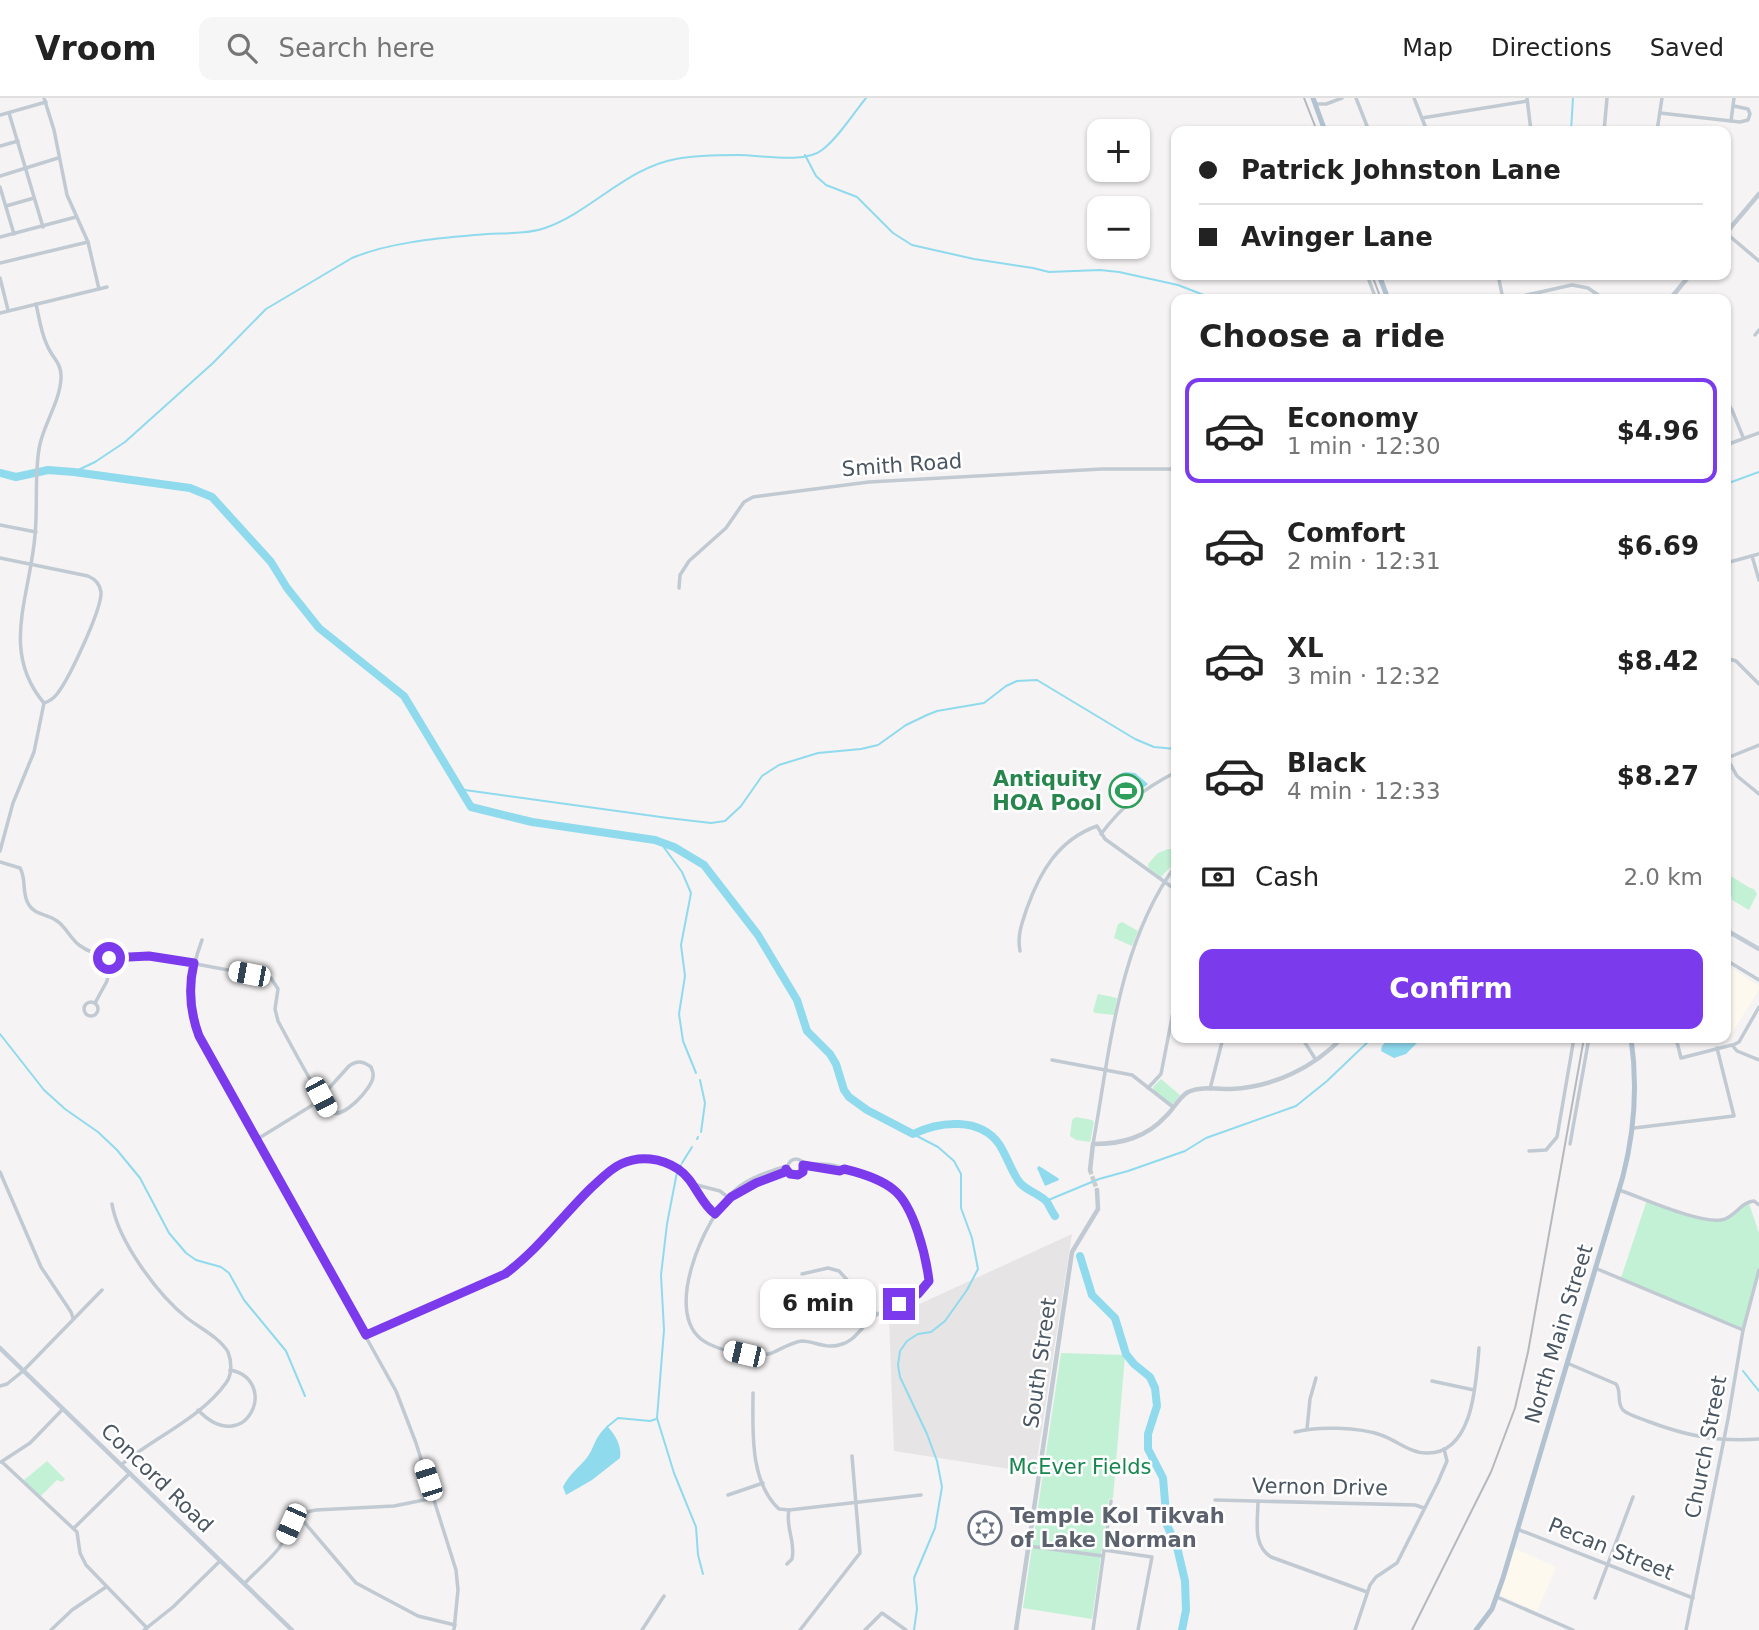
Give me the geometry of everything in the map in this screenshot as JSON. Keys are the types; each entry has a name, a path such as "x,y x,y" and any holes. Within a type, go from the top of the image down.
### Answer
{"main road":[{"path":"1314,101 1323,126"},
{"path":"1731,933 1759,949"},
{"name":"North Main Street","path":"1476,1630 1488,1617 1497,1597 1619,1190 1634,1128 1636,1087 1632,1043"},
{"name":"Concord Road","path":"0,1348 292,1630"}],"street":[{"path":"1314,101 1324,98"},
{"path":"1314,101 1326,104 1342,98"},
{"path":"1356,98 1367,126"},
{"path":"1414,98 1425,126"},
{"path":"1604,126 1607,98"},
{"path":"1658,126 1662,98"},
{"path":"1731,121 1734,98"},
{"path":"1422,118 1527,99 1530,126"},
{"path":"0,116 45,100 67,195 88,242 99,289"},
{"path":"1660,113 1731,121 1746,121 1750,117 1750,112 1745,107 1734,106"},
{"path":"9,113 43,227"},
{"path":"0,146 18,141"},
{"path":"0,176 59,158"},
{"path":"0,187 14,234"},
{"path":"1731,227 1759,194"},
{"path":"6,206 34,198"},
{"path":"0,237 75,217"},
{"path":"1731,237 1759,261"},
{"path":"0,263 88,242"},
{"path":"0,278 8,311"},
{"path":"1674,294 1686,280"},
{"path":"1531,294 1572,285 1588,288 1597,294"},
{"path":"0,313 107,287"},
{"path":"14,621 36,532 40,443 59,390 61,374 58,361 46,344 36,304"},
{"path":"1755,335 1759,330"},
{"path":"1731,409 1743,438"},
{"path":"1731,443 1759,433"},
{"name":"Smith Road","path":"679,588 680,575 690,561 726,528 741,506 753,497 869,482 1127,468 1171,469"},
{"path":"0,524 36,532"},
{"path":"1731,562 1759,554"},
{"path":"1752,556 1759,580"},
{"path":"0,558 88,576 94,579 101,591 88,633 66,680 56,695 44,703 34,752 16,794 0,851"},
{"path":"1731,660 1736,661 1759,684"},
{"path":"21,675 44,703"},
{"path":"1731,756 1759,745"},
{"path":"1731,766 1737,776 1759,794"},
{"path":"1101,834 1120,809 1149,787 1171,775"},
{"path":"1020,951 1019,933 1044,869 1051,858 1076,835 1097,826 1105,839 1171,887"},
{"path":"0,862 20,869 24,878 24,894 33,909 57,921 71,938 86,950 111,958 149,956 194,963 266,976 274,981 278,989 276,1017 321,1097 331,1112 344,1112 372,1082 372,1070 366,1063 354,1063 321,1097 300,1115 256,1140"},
{"path":"1090,1170 1127,972 1142,927 1171,872"},
{"path":"202,940 194,963 190,993 196,1027 206,1050 400,1399 456,1570 458,1590 454,1628 418,1616 356,1583 299,1516"},
{"path":"95,1003 107,981 111,958"},
{"path":"1731,963 1759,980"},
{"path":"95,1003 98,1007 97,1013 91,1017 84,1011 86,1004 95,1003"},
{"path":"1677,1043 1681,1058 1739,1042 1759,1007"},
{"path":"1149,1088 1161,1074 1171,1023"},
{"path":"1210,1089 1222,1043"},
{"path":"1305,1043 1316,1060"},
{"path":"1093,1144 1131,1140 1148,1131 1167,1116 1188,1093 1254,1087 1298,1072 1336,1043"},
{"path":"1529,1151 1546,1150 1557,1138 1573,1043"},
{"path":"1570,1144 1588,1043"},
{"path":"1732,1045 1737,1051 1759,1060"},
{"path":"1634,1128 1734,1116 1717,1048"},
{"path":"1052,1060 1132,1075 1173,1107"},
{"path":"366,1335 505,1274 524,1258 587,1192 619,1165 636,1159 656,1160 680,1170 707,1208 715,1214"},
{"path":"794,1159 806,1165 840,1171 843,1168 879,1181 898,1193 913,1219 929,1281 918,1294 876,1315 850,1340 834,1346 800,1341 759,1356 725,1350 705,1342 696,1334 689,1320 688,1282 715,1214 730,1198 756,1183 785,1172 794,1159"},
{"path":"787,1169 790,1174 798,1175 806,1165"},
{"path":"0,1172 36,1256 73,1318"},
{"path":"692,1184 720,1191 730,1198"},
{"name":"South Street","path":"1016,1630 1072,1252 1098,1209 1097,1189"},
{"path":"1619,1190 1694,1216 1714,1220 1731,1216 1748,1201 1759,1205"},
{"path":"112,1204 116,1220 145,1272 172,1305 224,1348 230,1358 230,1370 224,1385 170,1432 121,1465"},
{"path":"802,1274 828,1268 839,1271 873,1308 876,1315"},
{"path":"1595,1268 1743,1330"},
{"name":"Church Street","path":"1686,1630 1743,1330 1759,1270"},
{"path":"0,1386 8,1384 23,1371 102,1290"},
{"path":"1295,1432 1307,1429 1372,1432 1425,1453 1444,1449 1453,1444 1464,1428 1474,1390 1479,1348"},
{"path":"1567,1363 1616,1384 1620,1390 1620,1405 1626,1412 1692,1437 1759,1439"},
{"path":"198,1410 210,1422 225,1427 237,1425 251,1414 255,1403 254,1387 243,1374 230,1370"},
{"path":"1307,1429 1310,1399 1316,1378"},
{"path":"1432,1381 1474,1390"},
{"path":"753,1393 753,1451 763,1483 776,1506 789,1510 921,1495"},
{"path":"63,1409 30,1443 1,1462 74,1528 78,1534 83,1562 145,1629 173,1607 220,1561"},
{"path":"1355,1630 1374,1579 1397,1563 1445,1466 1447,1457 1444,1449"},
{"path":"800,1630 859,1556 852,1456"},
{"path":"74,1528 130,1474"},
{"path":"728,1495 763,1483"},
{"path":"1595,1598 1633,1497"},
{"path":"243,1584 278,1549 291,1524 299,1516 316,1510 394,1506 434,1498"},
{"name":"Vernon Drive","path":"1215,1500 1415,1505 1424,1508"},
{"path":"1093,1630 1111,1501"},
{"path":"1258,1501 1258,1541 1264,1552 1271,1557 1367,1592"},
{"path":"787,1564 792,1559 794,1549 788,1521 789,1510"},
{"name":"Pecan Street","path":"1517,1529 1693,1598"},
{"path":"1028,1546 1103,1557"},
{"path":"1104,1550 1152,1558 1138,1630"},
{"path":"51,1630 72,1610 106,1587"},
{"path":"642,1630 664,1596"},
{"path":"1497,1597 1573,1630"},
{"path":"865,1630 882,1613 906,1630"}],"shaded area":[{"path":"1731,967 1759,986 1731,1035"},
{"path":"1072,1234 1035,1473 894,1451 889,1318"},
{"path":"1514,1548 1556,1567 1537,1612 1500,1595"}],"green space":[{"path":"1171,849 1171,866 1161,877 1149,868 1148,864 1158,853"},
{"path":"1731,876 1754,889 1757,894 1749,910 1732,900"},
{"path":"1122,922 1138,931 1132,946 1114,938 1118,924"},
{"path":"1098,994 1117,998 1114,1015 1093,1011"},
{"path":"1161,1079 1180,1095 1172,1105 1154,1091 1153,1087"},
{"path":"1076,1117 1094,1122 1090,1142 1076,1140 1070,1136 1072,1120"},
{"path":"1647,1200 1686,1214 1717,1220 1732,1215 1748,1201 1759,1233 1759,1269 1743,1329 1621,1278"},
{"name":"McEver Fields","path":"1061,1353 1125,1355 1113,1498 1109,1499 1092,1619 1023,1608"},
{"path":"47,1461 65,1479 62,1482 57,1480 40,1497 23,1481"}],"water":[{"name":"Antiquity HOA Pool","path":"1135,773 1148,784 1126,801 1111,797 1120,774"},
{"path":"1385,1043 1417,1043 1406,1054 1394,1058 1381,1051"},
{"path":"1039,1166 1059,1180 1045,1186 1037,1168"},
{"path":"607,1426 617,1440 620,1458 592,1480 566,1495 563,1487 565,1483"}],"waterway":[{"path":"74,472 125,442 213,363 266,309 352,258 418,241 545,228 578,212 641,171 676,159 723,155 805,157 822,150 834,139 866,98"},
{"path":"1571,126 1573,98"},
{"path":"805,155 816,176 826,185 857,197 893,233 912,245 1049,272 1119,272 1178,285 1201,294"},
{"path":"0,473 16,477 48,470 74,472 190,488 212,497 271,562 287,588 319,628 404,696 471,807 532,822 655,840 674,847 704,865 758,935 797,1000 807,1031 836,1064 849,1097 867,1110 913,1134 947,1124 981,1129 999,1144 1020,1183 1044,1199 1055,1216"},
{"path":"1731,482 1759,472"},
{"path":"458,787 668,818 711,823 725,821 741,806 762,776 779,765 818,753 878,745 906,725 927,715 984,703 1017,681 1037,680 1135,739 1154,747 1171,749"},
{"path":"660,842 682,872 691,893 681,945 685,976 679,1014 683,1041 696,1073"},
{"path":"0,1034 44,1090 117,1150 140,1178 169,1233 186,1253 196,1260 221,1267 229,1273 244,1300 286,1351 305,1396"},
{"path":"1046,1201 1099,1179 1185,1151 1206,1138 1296,1106 1367,1043"},
{"path":"700,1080 705,1103 701,1132"},
{"path":"913,1134 938,1147 954,1161 961,1174 961,1208 972,1238 978,1269 945,1321 931,1332 918,1334 907,1341 900,1351 900,1377 927,1434 937,1461 942,1487 935,1528 914,1578 917,1609 914,1630"},
{"path":"682,1163 692,1147"},
{"path":"677,1172 661,1275 664,1330 657,1418 674,1473 696,1527 698,1555 703,1574"},
{"path":"1080,1256 1092,1295 1115,1318 1126,1354 1150,1377 1155,1388 1157,1406 1148,1434 1148,1449 1163,1478 1167,1525 1177,1547 1185,1581 1186,1610 1182,1630"},
{"path":"1743,1371 1759,1391"},
{"path":"607,1427 618,1418 650,1421 656,1419"}],"tunnel":[{"path":"1090,1170 1097,1190"}],"railway":[{"path":"1304,98 1315,126"},
{"path":"1374,280 1379,294"},
{"path":"1412,1630 1491,1472 1515,1408 1528,1352 1583,1043"}],"place":[{"name":"Antiquity HOA Pool","path":"1126,791"},
{"name":"Temple Kol Tikvah of Lake Norman","path":"985,1528"}],"route":[{"path":"109,958 149,956 194,963 190,993 199,1036 366,1335 505,1274 609,1171 641,1158 662,1161 680,1170 690,1180 707,1208 715,1214 731,1197 756,1183 785,1172 786,1169 796,1176 803,1172 803,1165 840,1171 843,1168 890,1187 898,1193 913,1219 929,1281 918,1294 899,1304"}]}
